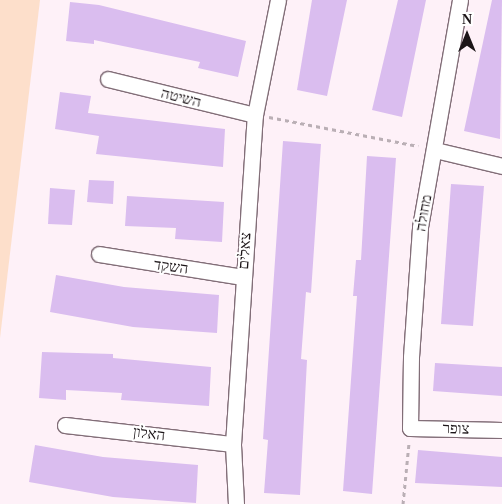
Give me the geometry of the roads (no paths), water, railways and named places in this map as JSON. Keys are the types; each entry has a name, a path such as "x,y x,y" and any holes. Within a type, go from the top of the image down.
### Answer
{"street":[{"name":"צאלים","path":"236,504 233,444 255,115 278,0"},
{"name":"מחולה","path":"410,428 411,356 420,228 460,0"},
{"name":"השיטה","path":"108,79 255,115"},
{"path":"435,150 502,166"},
{"name":"השקד","path":"99,254 244,277"},
{"name":"האלון","path":"66,425 233,444"},
{"name":"צופר","path":"410,428 502,430"}]}
